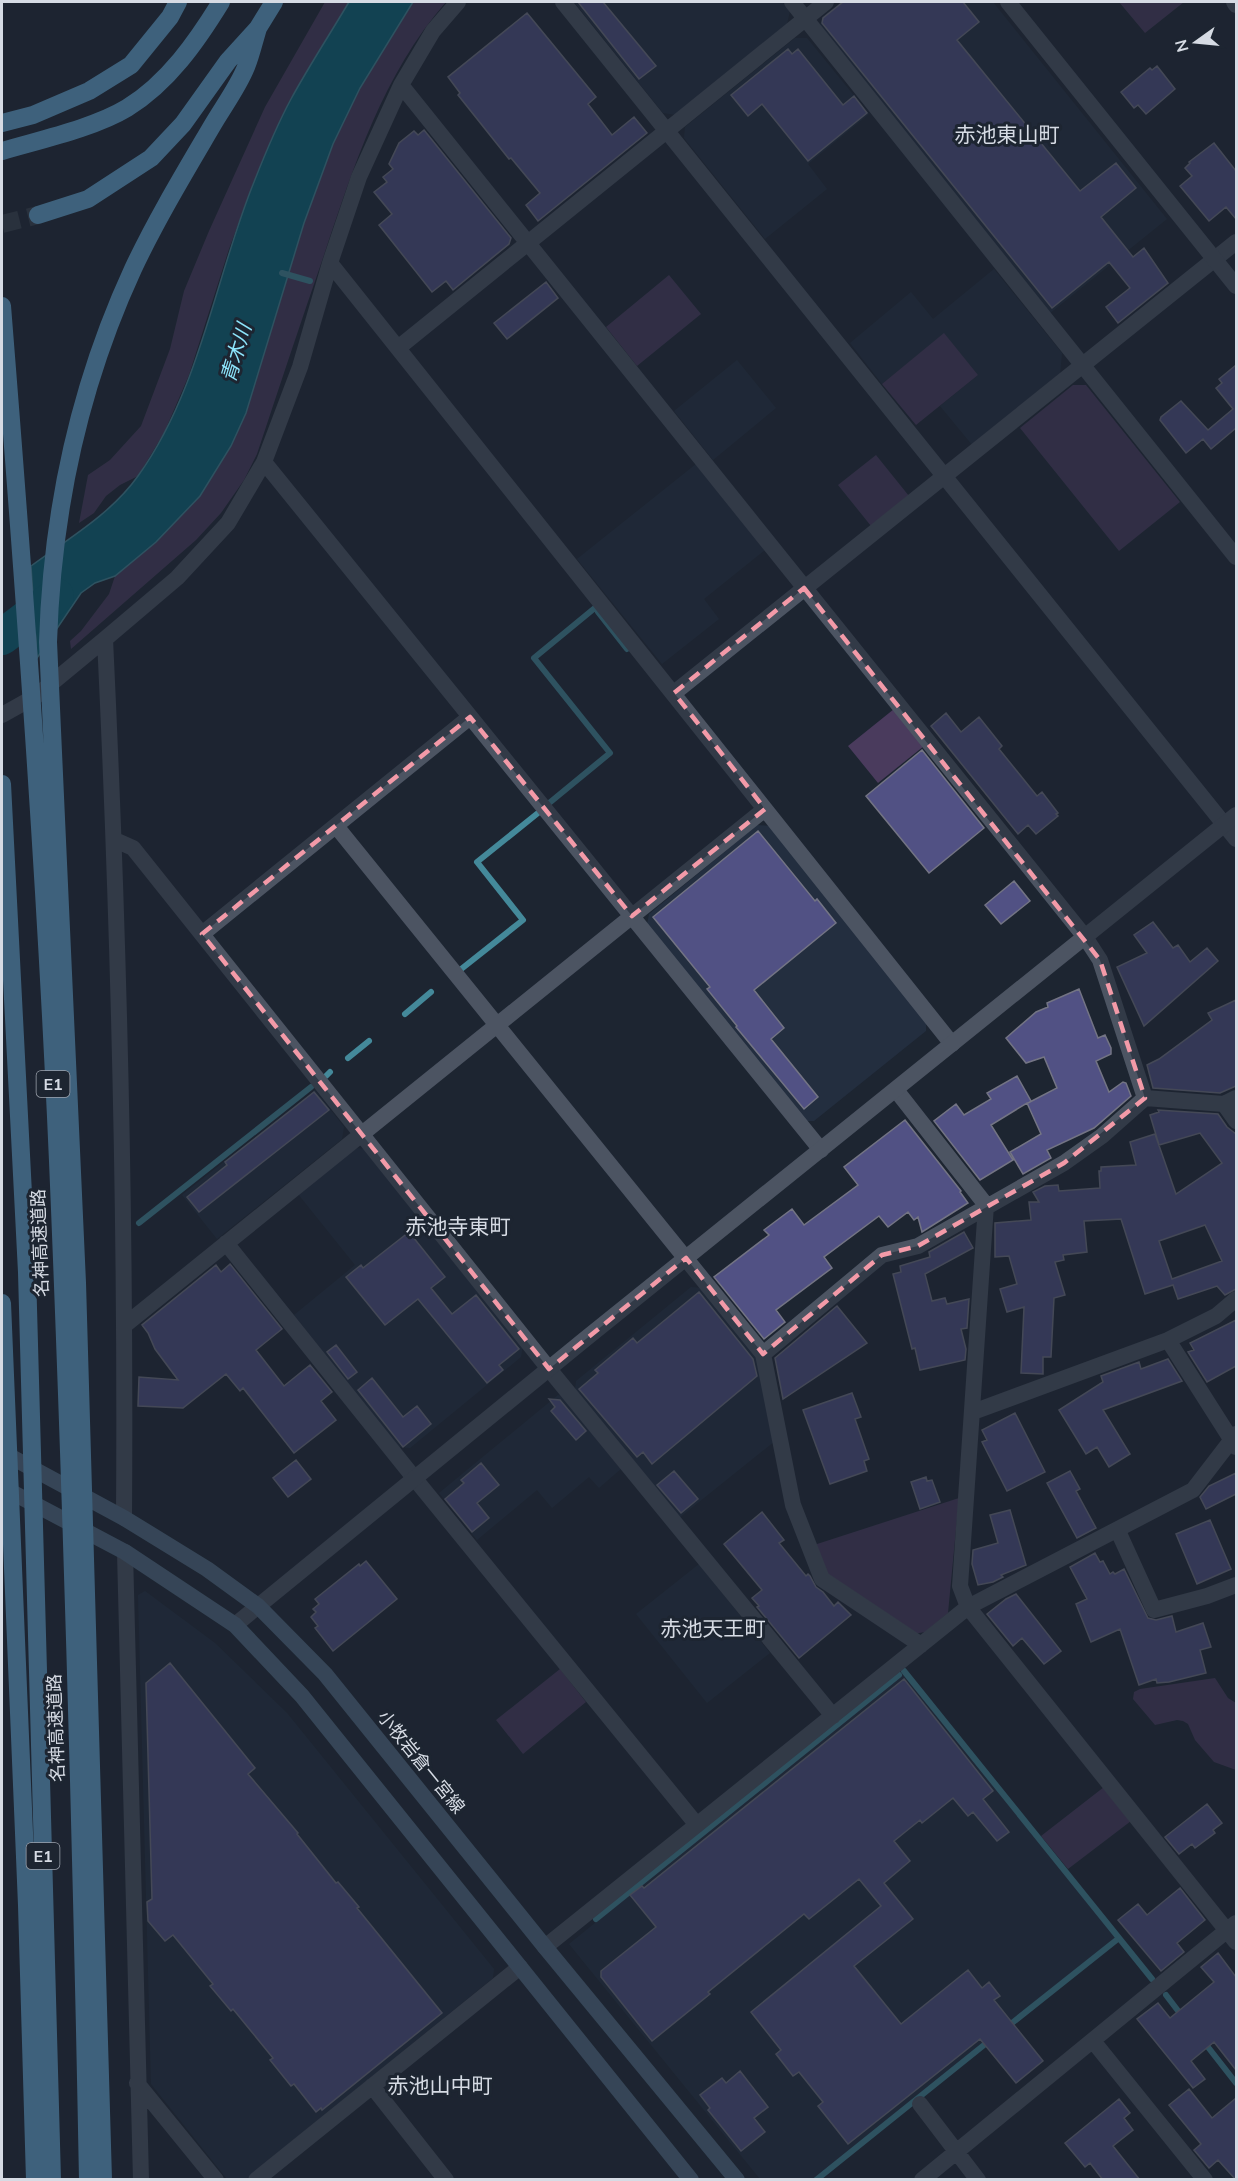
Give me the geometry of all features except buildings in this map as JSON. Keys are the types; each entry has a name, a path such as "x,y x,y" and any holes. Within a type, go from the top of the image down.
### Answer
{"highway":[{"path":"2,123 33,115 89,91 131,65 170,17 178,2"},
{"path":"2,151 87,125 127,108 158,84 199,38 221,2"},
{"path":"38,215 88,199 152,158 183,124 228,61 258,28 274,2"},
{"path":"75,1466 77,1283 50,697 49,591 69,457 81,407 95,368 133,268 246,68 258,28"},
{"name":"名神高速道路","path":"2,306 32,706 75,1466 88,2180"},
{"name":"名神高速道路","path":"2,784 27,1272 52,2180"},
{"path":"2,1303 28,1917 35,2180"},
{"path":"78,1554 103,2180"}],"main road":[{"name":"小牧岩倉一宮線","path":"2,1452 124,1518 207,1569 258,1606 325,1674 737,2180"},
{"path":"2,1487 125,1552 235,1625 302,1696 691,2180"}],"street":[{"path":"2,714 36,696 105,639 177,578 228,523 264,462 300,367 330,263 359,177 401,85 434,31 458,2"},
{"path":"563,2 945,476 1231,820 1236,839"},
{"path":"792,2 1236,557"},
{"path":"398,348 826,2"},
{"path":"1008,2 1236,286"},
{"path":"401,85 1085,938 1100,960 1145,1098"},
{"path":"674,693 1236,242"},
{"path":"330,263 952,1044"},
{"path":"264,462 821,1150"},
{"path":"105,639 115,840 125,1325 124,1518"},
{"path":"202,934 470,717"},
{"path":"125,1325 765,809"},
{"path":"235,1625 686,1258 1231,820"},
{"path":"336,826 763,1354 793,1505 822,1579 921,1645"},
{"path":"115,840 134,848 549,1369 833,1716"},
{"path":"896,1090 986,1205 960,1586 968,1607 1233,1932 1093,2041 922,2180"},
{"path":"763,1354 882,1255 918,1246 1064,1162 1102,1136 1145,1098 1230,1101 1236,1121"},
{"path":"226,1243 697,1825"},
{"path":"973,1412 1168,1340 1216,1316 1236,1299"},
{"path":"545,1947 968,1607 1193,1490 1235,1440 1168,1340"},
{"path":"1118,1531 1154,1610 1207,1596 1236,1585"},
{"path":"125,1552 141,2180"},
{"path":"256,2180 520,1967"},
{"path":"1093,2041 1205,2180"},
{"path":"137,2083 216,2180"},
{"path":"372,2086 446,2180"},
{"path":"920,2104 978,2180"}],"highlighted area":[{"path":"804,588 1100,960 1145,1098 1064,1163 918,1246 882,1255 763,1354 686,1258 549,1369 202,934 470,717 632,916 765,809 674,693"}],"shaded area":[{"path":"325,2 349,2 290,100 254,181 229,249 189,375 164,433 138,476 120,485 106,496 94,513 79,523 88,475 110,460 141,426 170,349 184,291 209,231 265,107"},
{"path":"413,2 446,2 405,59 359,154 257,454 244,480 221,513 196,540 71,649 70,641 81,631 109,594 115,576 156,542 246,413 304,223 333,144 360,88"},
{"path":"574,2 782,2 790,11 787,24 676,115 663,113"},
{"path":"841,2 993,2 1167,219 1049,314 820,28 822,17"},
{"path":"1119,2 1184,2 1145,33"},
{"path":"795,38 807,38 869,114 808,164 827,189 765,239 684,138 685,127"},
{"path":"994,269 1062,353 1060,375 973,446 940,406 978,375 944,334 882,384 850,343 911,292 933,319"},
{"path":"669,275 701,314 637,366 606,327"},
{"path":"944,333 978,375 916,425 882,384"},
{"path":"737,360 776,408 713,460 674,411"},
{"path":"1073,385 1086,385 1180,502 1119,551 1020,428"},
{"path":"876,455 909,496 871,526 838,485"},
{"path":"696,464 765,550 704,599 719,619 662,664 577,559"},
{"path":"894,709 924,746 878,783 848,746"},
{"path":"757,825 771,826 926,1020 926,1031 814,1121 804,1121 647,924 649,914"},
{"path":"315,1090 344,1127 342,1139 217,1239 182,1195"},
{"path":"355,1148 366,1149 523,1345 521,1357 410,1448 399,1447 294,1315 355,1265 298,1194"},
{"path":"691,1287 702,1288 760,1360 775,1441 679,1518 575,1390 576,1381"},
{"path":"558,1395 563,1396 622,1468 599,1488 589,1477 552,1508 537,1490 477,1540 439,1493"},
{"path":"959,1498 948,1613 925,1632 914,1634 826,1576 814,1545"},
{"path":"699,1564 770,1653 707,1703 636,1614"},
{"path":"145,1591 215,1643 287,1713 494,1969 493,1978 246,2179 227,2179 151,2084 138,1595"},
{"path":"560,1669 586,1702 523,1754 496,1720"},
{"path":"903,1674 1116,1937 813,2180 760,2179 569,1944"},
{"path":"1215,1678 1228,1698 1236,1703 1236,1770 1214,1762 1195,1740 1188,1724 1177,1720 1155,1725 1133,1699 1134,1692 1140,1689"},
{"path":"1104,1787 1131,1821 1068,1869 1041,1836"}],"water":[{"path":"349,2 413,2 360,88 333,144 304,223 246,413 231,446 200,496 156,542 115,576 95,583 81,593 37,658 31,566 88,525 115,502 138,476 159,443 192,370 240,219 271,140 298,87"}],"waterway":[{"path":"282,273 310,281"},
{"name":"青木川","path":"2,637 56,596"},
{"path":"548,804 610,753 534,658 596,607"},
{"path":"598,612 627,649"},
{"path":"460,970 523,920 477,862 538,813"},
{"path":"405,1014 431,992"},
{"path":"348,1058 369,1041"},
{"path":"326,1076 330,1072"},
{"path":"139,1223 311,1087"},
{"path":"904,1671 1152,1979"},
{"path":"596,1919 899,1675"},
{"path":"1007,2027 1119,1938"},
{"path":"1166,1995 1182,2016"},
{"path":"816,2180 989,2041"},
{"path":"1204,2042 1236,2083"}],"tunnel":[{"path":"2,224 38,215"}],"district":[{"name":"赤池東山町","path":"1007,135"},
{"name":"赤池寺東町","path":"458,1227"},
{"name":"赤池天王町","path":"713,1629"},
{"name":"赤池山中町","path":"440,2086"}]}
